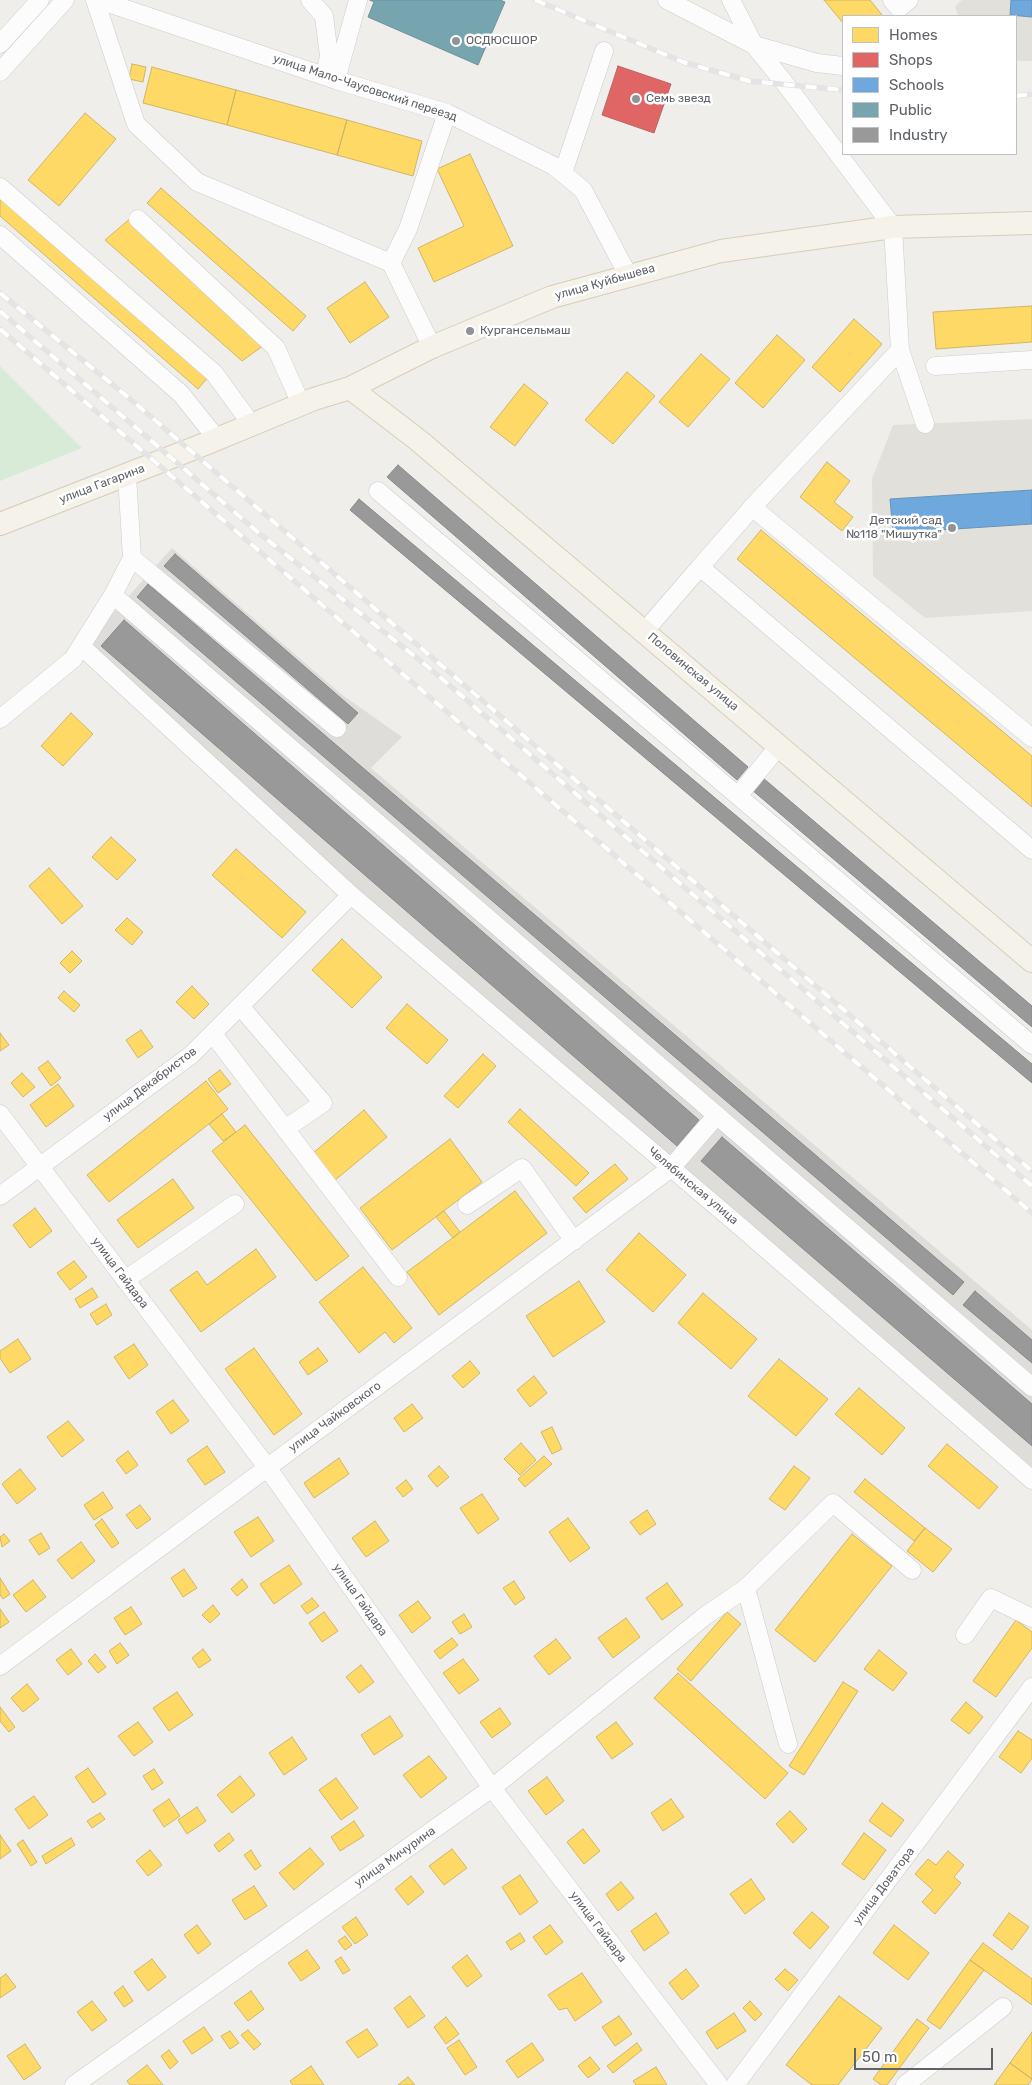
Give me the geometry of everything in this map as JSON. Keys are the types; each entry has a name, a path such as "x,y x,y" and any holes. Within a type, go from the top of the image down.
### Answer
{"main road":[{"name":"улица Куйбышева","path":"211,442 302,404 350,388 432,347 552,297 721,251 893,227 1032,223"},
{"name":"Половинская улица","path":"350,388 418,440 1032,961"},
{"name":"улица Гагарина","path":"0,524 211,442"}],"street":[{"path":"0,44 40,0"},
{"path":"0,72 65,0"},
{"path":"95,0 136,124 197,182 391,263 432,347"},
{"name":"улица Мало-Чаусовский переезд","path":"99,0 330,78 447,113 554,166 583,190 628,276"},
{"path":"310,0 324,16 330,78"},
{"path":"330,78 358,0"},
{"path":"667,0 754,45 817,63 842,66"},
{"path":"731,0 754,45 893,227 900,350 925,424"},
{"path":"563,173 604,51"},
{"path":"391,263 408,229 447,113"},
{"path":"0,187 214,373 252,425"},
{"path":"138,220 276,348 302,404"},
{"path":"0,235 181,394 211,442"},
{"path":"644,632 752,507 900,350"},
{"path":"935,366 1032,360"},
{"path":"0,719 73,659 113,594 132,558 127,474"},
{"path":"378,491 1032,1045"},
{"path":"752,507 1032,738"},
{"path":"132,558 337,728"},
{"path":"700,567 1032,850"},
{"path":"113,594 1032,1387"},
{"name":"Челябинская улица","path":"81,646 351,895 1032,1480"},
{"path":"738,796 780,746"},
{"name":"улица Декабристов","path":"0,1196 191,1055 351,895"},
{"path":"240,1006 323,1103 285,1128"},
{"path":"213,1034 398,1277"},
{"name":"улица Гайдара","path":"0,1114 267,1467 492,1788 719,2085"},
{"name":"улица Чайковского","path":"0,1666 671,1168 717,1115"},
{"path":"467,1205 522,1168 574,1241"},
{"path":"125,1280 235,1204"},
{"name":"улица Мичурина","path":"74,2085 492,1788 705,1616 746,1588 833,1503 912,1570"},
{"path":"746,1588 788,1744"},
{"path":"965,1635 991,1598 1032,1618"},
{"name":"улица Доватора","path":"735,2085 1032,1687"},
{"path":"905,2085 1003,2007"}],"shaded area":[{"path":"962,0 1032,0 1032,61 1017,61 1017,15 958,15 955,6"},
{"name":"Детский сад №118 \"Мишутка\"","path":"1032,419 1032,611 925,618 873,576 872,479 893,425"},
{"path":"172,548 341,694 402,737 371,768 1032,1330 1032,1468 79,651"}],"green space":[{"path":"0,366 82,448 0,481"}],"building: Homes":[{"path":"824,0 870,0 882,15 842,15 842,22"},
{"path":"132,64 146,67 143,82 129,79"},
{"path":"152,67 236,90 227,125 143,103"},
{"path":"236,90 347,120 337,155 227,125"},
{"path":"85,113 116,139 59,206 28,180"},
{"path":"347,120 422,141 413,176 337,155"},
{"path":"470,154 513,246 434,282 418,248 464,226 437,169"},
{"path":"161,188 306,316 293,331 147,203"},
{"path":"0,192 209,376 198,389 0,216"},
{"path":"132,217 267,343 242,361 105,240"},
{"path":"365,282 389,317 350,343 327,308"},
{"path":"1032,306 1032,342 936,349 933,312"},
{"path":"854,319 882,344 840,392 812,367"},
{"path":"777,335 805,360 763,408 735,383"},
{"path":"701,354 730,379 688,427 659,402"},
{"path":"627,372 655,396 613,444 585,420"},
{"path":"524,384 548,403 515,446 490,427"},
{"path":"827,462 850,481 834,502 853,517 842,531 800,497"},
{"path":"761,530 1032,756 1032,807 737,559"},
{"path":"71,713 93,734 63,766 41,746"},
{"path":"111,837 136,860 117,880 92,857"},
{"path":"236,849 306,912 282,938 212,875"},
{"path":"49,868 83,906 62,924 29,886"},
{"path":"127,918 143,932 132,945 115,930"},
{"path":"342,939 382,977 352,1008 312,970"},
{"path":"72,951 82,961 70,973 60,963"},
{"path":"192,986 209,1004 194,1019 176,1002"},
{"path":"64,991 80,1005 74,1012 58,998"},
{"path":"407,1004 448,1040 427,1064 386,1028"},
{"path":"141,1030 153,1047 138,1058 126,1040"},
{"path":"0,1033 9,1045 0,1051"},
{"path":"483,1054 496,1066 458,1108 444,1096"},
{"path":"48,1061 61,1078 51,1086 38,1068"},
{"path":"220,1070 231,1084 218,1093 208,1079"},
{"path":"22,1073 35,1087 23,1097 11,1083"},
{"path":"206,1081 228,1109 109,1202 87,1175"},
{"path":"58,1084 74,1106 46,1127 30,1105"},
{"path":"520,1109 589,1173 576,1186 508,1122"},
{"path":"364,1110 387,1137 334,1181 312,1154"},
{"path":"222,1114 236,1132 223,1141 209,1124"},
{"path":"245,1125 349,1256 316,1281 212,1151"},
{"path":"450,1139 482,1182 392,1250 360,1208"},
{"path":"615,1164 628,1179 586,1213 573,1198"},
{"path":"173,1179 194,1208 138,1248 117,1220"},
{"path":"515,1191 547,1233 439,1315 407,1272"},
{"path":"35,1208 52,1231 30,1248 13,1225"},
{"path":"444,1211 460,1232 453,1238 436,1217"},
{"path":"639,1233 686,1275 653,1312 606,1270"},
{"path":"256,1249 276,1277 201,1332 170,1290 197,1271 207,1285"},
{"path":"74,1261 87,1277 70,1290 57,1273"},
{"path":"363,1267 412,1328 394,1343 385,1332 359,1353 319,1302"},
{"path":"579,1281 605,1322 553,1357 526,1316"},
{"path":"92,1288 98,1297 80,1308 75,1299"},
{"path":"703,1293 757,1339 731,1369 678,1323"},
{"path":"106,1304 112,1315 97,1325 90,1314"},
{"path":"18,1339 31,1359 10,1373 0,1358 0,1351"},
{"path":"134,1344 148,1365 129,1379 114,1357"},
{"path":"254,1348 302,1414 274,1435 225,1369"},
{"path":"318,1348 328,1361 308,1375 299,1362"},
{"path":"779,1359 828,1399 796,1436 748,1396"},
{"path":"470,1361 480,1373 463,1388 452,1376"},
{"path":"534,1376 547,1393 530,1407 517,1390"},
{"path":"859,1388 905,1428 882,1455 835,1414"},
{"path":"173,1400 189,1421 171,1434 156,1412"},
{"path":"412,1404 423,1418 404,1432 394,1418"},
{"path":"68,1421 84,1440 62,1457 47,1437"},
{"path":"552,1427 562,1449 552,1454 541,1432"},
{"path":"521,1443 536,1460 520,1475 504,1459"},
{"path":"947,1444 998,1487 979,1509 928,1466"},
{"path":"207,1446 225,1472 205,1485 187,1460"},
{"path":"128,1451 138,1465 126,1474 116,1460"},
{"path":"544,1456 552,1464 525,1487 518,1479"},
{"path":"339,1458 349,1474 314,1498 304,1483"},
{"path":"439,1466 449,1477 437,1487 428,1476"},
{"path":"794,1466 810,1478 785,1510 769,1499"},
{"path":"20,1469 36,1489 17,1504 2,1484"},
{"path":"865,1479 925,1528 914,1541 854,1492"},
{"path":"406,1480 413,1489 403,1497 396,1488"},
{"path":"103,1492 113,1508 94,1520 84,1505"},
{"path":"482,1494 499,1519 478,1534 460,1508"},
{"path":"140,1505 151,1519 137,1529 126,1515"},
{"path":"647,1510 656,1524 640,1535 630,1522"},
{"path":"258,1517 274,1541 251,1557 234,1532"},
{"path":"568,1518 590,1548 570,1562 549,1532"},
{"path":"102,1519 119,1543 112,1548 95,1525"},
{"path":"375,1521 389,1541 366,1557 352,1538"},
{"path":"925,1528 952,1549 933,1572 907,1551"},
{"path":"41,1533 50,1548 39,1555 29,1540"},
{"path":"4,1534 10,1541 2,1547 0,1537"},
{"path":"852,1534 892,1566 815,1662 775,1630"},
{"path":"81,1542 95,1561 72,1579 57,1560"},
{"path":"289,1565 302,1584 274,1604 260,1584"},
{"path":"184,1569 197,1588 183,1597 171,1578"},
{"path":"0,1578 10,1594 3,1599 0,1595"},
{"path":"242,1579 248,1587 237,1596 231,1589"},
{"path":"33,1580 46,1597 26,1612 13,1595"},
{"path":"514,1581 525,1598 515,1605 503,1588"},
{"path":"667,1583 683,1605 662,1620 646,1598"},
{"path":"312,1598 319,1606 307,1614 301,1606"},
{"path":"418,1601 431,1618 412,1633 399,1615"},
{"path":"213,1605 220,1614 210,1623 202,1615"},
{"path":"131,1607 142,1624 125,1635 114,1618"},
{"path":"0,1609 9,1622 0,1628"},
{"path":"324,1612 338,1631 322,1642 309,1623"},
{"path":"727,1612 741,1624 691,1681 677,1669"},
{"path":"464,1614 472,1627 460,1634 452,1622"},
{"path":"626,1618 640,1637 613,1658 598,1638"},
{"path":"1016,1620 1032,1632 1032,1648 996,1697 973,1681"},
{"path":"452,1638 458,1645 440,1659 434,1651"},
{"path":"556,1639 571,1658 549,1675 534,1656"},
{"path":"120,1643 129,1655 117,1664 109,1651"},
{"path":"71,1649 82,1664 68,1675 56,1660"},
{"path":"203,1649 211,1660 199,1668 192,1658"},
{"path":"879,1650 907,1673 893,1691 864,1669"},
{"path":"95,1654 106,1667 98,1673 88,1661"},
{"path":"463,1659 479,1680 459,1694 443,1673"},
{"path":"361,1665 374,1682 359,1693 346,1677"},
{"path":"678,1673 788,1773 765,1799 654,1698"},
{"path":"843,1682 858,1691 804,1775 789,1766"},
{"path":"27,1684 39,1699 23,1712 11,1698"},
{"path":"177,1692 193,1715 169,1731 153,1708"},
{"path":"966,1702 983,1717 969,1734 951,1720"},
{"path":"0,1707 15,1727 9,1732 0,1721"},
{"path":"500,1708 511,1724 492,1738 480,1722"},
{"path":"390,1716 403,1736 374,1755 361,1735"},
{"path":"138,1722 153,1742 134,1756 118,1736"},
{"path":"616,1722 633,1744 612,1759 596,1737"},
{"path":"1018,1731 1032,1740 1032,1758 1021,1773 999,1757"},
{"path":"292,1737 307,1759 284,1775 269,1753"},
{"path":"429,1756 447,1778 421,1798 403,1775"},
{"path":"88,1768 106,1794 93,1803 75,1777"},
{"path":"154,1769 163,1783 152,1790 143,1776"},
{"path":"240,1776 255,1795 232,1813 217,1795"},
{"path":"547,1777 564,1801 546,1815 528,1791"},
{"path":"336,1778 358,1808 341,1820 319,1790"},
{"path":"34,1796 48,1815 29,1829 15,1809"},
{"path":"169,1799 180,1816 164,1827 153,1810"},
{"path":"671,1799 684,1817 663,1831 651,1813"},
{"path":"882,1803 904,1820 891,1837 869,1821"},
{"path":"197,1807 206,1821 187,1834 178,1820"},
{"path":"790,1811 807,1829 793,1843 776,1824"},
{"path":"100,1813 105,1819 92,1828 87,1821"},
{"path":"354,1821 364,1836 340,1851 331,1837"},
{"path":"583,1829 600,1851 584,1864 567,1842"},
{"path":"229,1833 234,1840 219,1852 214,1845"},
{"path":"864,1833 886,1850 864,1880 842,1864"},
{"path":"0,1835 11,1851 0,1859"},
{"path":"71,1838 75,1845 46,1864 42,1856"},
{"path":"23,1840 37,1862 31,1866 17,1844"},
{"path":"310,1848 324,1864 294,1890 279,1873"},
{"path":"452,1849 467,1868 444,1885 429,1866"},
{"path":"150,1850 162,1865 148,1876 136,1861"},
{"path":"251,1850 261,1866 255,1870 244,1855"},
{"path":"948,1851 964,1865 954,1877 961,1883 935,1914 922,1902 933,1890 915,1874 928,1859 936,1865"},
{"path":"520,1875 538,1902 520,1915 502,1887"},
{"path":"411,1876 424,1892 408,1905 395,1889"},
{"path":"751,1879 765,1899 745,1914 730,1894"},
{"path":"621,1882 634,1898 618,1911 606,1894"},
{"path":"254,1886 267,1906 245,1920 232,1900"},
{"path":"812,1912 829,1927 810,1949 793,1933"},
{"path":"656,1913 669,1933 644,1951 631,1931"},
{"path":"1009,1913 1029,1927 1012,1950 993,1935"},
{"path":"356,1917 368,1935 355,1944 342,1927"},
{"path":"197,1925 211,1944 198,1954 184,1935"},
{"path":"550,1925 563,1942 546,1955 533,1937"},
{"path":"894,1925 929,1953 908,1980 873,1953"},
{"path":"520,1933 525,1941 511,1950 506,1942"},
{"path":"345,1936 352,1945 345,1950 338,1941"},
{"path":"983,1943 1032,1979 1032,2005 970,1960"},
{"path":"307,1950 320,1968 301,1981 288,1963"},
{"path":"467,1955 482,1976 467,1987 452,1967"},
{"path":"341,1957 350,1970 343,1974 335,1961"},
{"path":"152,1959 166,1977 148,1991 134,1972"},
{"path":"970,1960 984,1970 940,2029 927,2020"},
{"path":"686,1969 699,1986 682,2000 669,1983"},
{"path":"785,1969 798,1980 788,1991 775,1979"},
{"path":"582,1973 602,2002 575,2021 567,2008 559,2010 548,1995"},
{"path":"6,1974 16,1987 0,1998 0,1978"},
{"path":"123,1986 133,2001 124,2007 114,1993"},
{"path":"251,1991 264,2009 248,2021 234,2003"},
{"path":"410,1996 425,2016 408,2028 394,2008"},
{"path":"839,1996 882,2028 838,2085 812,2085 786,2065"},
{"path":"92,2001 107,2020 92,2031 77,2012"},
{"path":"750,2001 762,2014 755,2021 743,2008"},
{"path":"734,2013 746,2031 717,2049 706,2032"},
{"path":"619,2016 632,2034 615,2046 602,2027"},
{"path":"446,2017 459,2034 446,2044 434,2027"},
{"path":"917,2019 929,2028 887,2085 881,2085 873,2079"},
{"path":"204,2027 213,2040 192,2054 183,2041"},
{"path":"367,2029 378,2045 358,2058 346,2042"},
{"path":"248,2030 261,2044 254,2050 241,2035"},
{"path":"230,2031 239,2043 230,2049 221,2036"},
{"path":"1032,2032 1032,2079 1010,2063"},
{"path":"459,2040 477,2067 465,2075 447,2048"},
{"path":"532,2043 544,2060 518,2078 506,2061"},
{"path":"637,2043 642,2050 613,2073 607,2066"},
{"path":"25,2044 41,2068 24,2080 7,2056"},
{"path":"169,2050 178,2062 170,2069 161,2056"},
{"path":"590,2057 600,2069 588,2078 578,2066"},
{"path":"1010,2063 1032,2079 1028,2085 994,2085"},
{"path":"147,2065 163,2085 130,2085 127,2081"},
{"path":"311,2066 324,2085 293,2085 290,2081"},
{"path":"656,2067 667,2085 636,2085 633,2081"},
{"path":"408,2077 415,2085 398,2085"}],"building: Shops":[{"name":"Семь звезд","path":"618,66 671,84 654,133 602,115"}],"building: Schools":[{"path":"1011,0 1032,0 1032,17 1010,15"},
{"path":"1032,490 1032,524 893,533 890,499"}],"building: Public":[{"name":"ОСДЮСШОР","path":"370,0 500,0 505,2 478,65 368,17 374,2"}],"building: Industry":[{"path":"398,465 748,767 737,780 387,477"},
{"path":"359,499 1032,1064 1032,1083 350,510"},
{"path":"175,554 358,713 348,724 164,566"},
{"path":"148,584 964,1282 953,1295 137,597"},
{"path":"124,620 699,1120 677,1146 101,646"},
{"path":"763,778 1032,1006 1032,1027 752,790"},
{"path":"722,1137 1032,1404 1032,1446 701,1161"},
{"path":"975,1291 1032,1340 1032,1363 963,1305"}],"railway":[{"path":"535,0 683,62 749,81 842,90"},
{"path":"1017,96 1032,94"},
{"path":"0,293 129,398 1032,1171"},
{"path":"0,311 260,534 427,666 1032,1186"},
{"path":"0,329 1032,1213"}],"place":[{"name":"ОСДЮСШОР","path":"456,41"},
{"name":"Семь звезд","path":"636,99"},
{"name":"Кургансельмаш","path":"470,331"},
{"name":"Детский сад №118 \"Мишутка\"","path":"952,528"}]}
